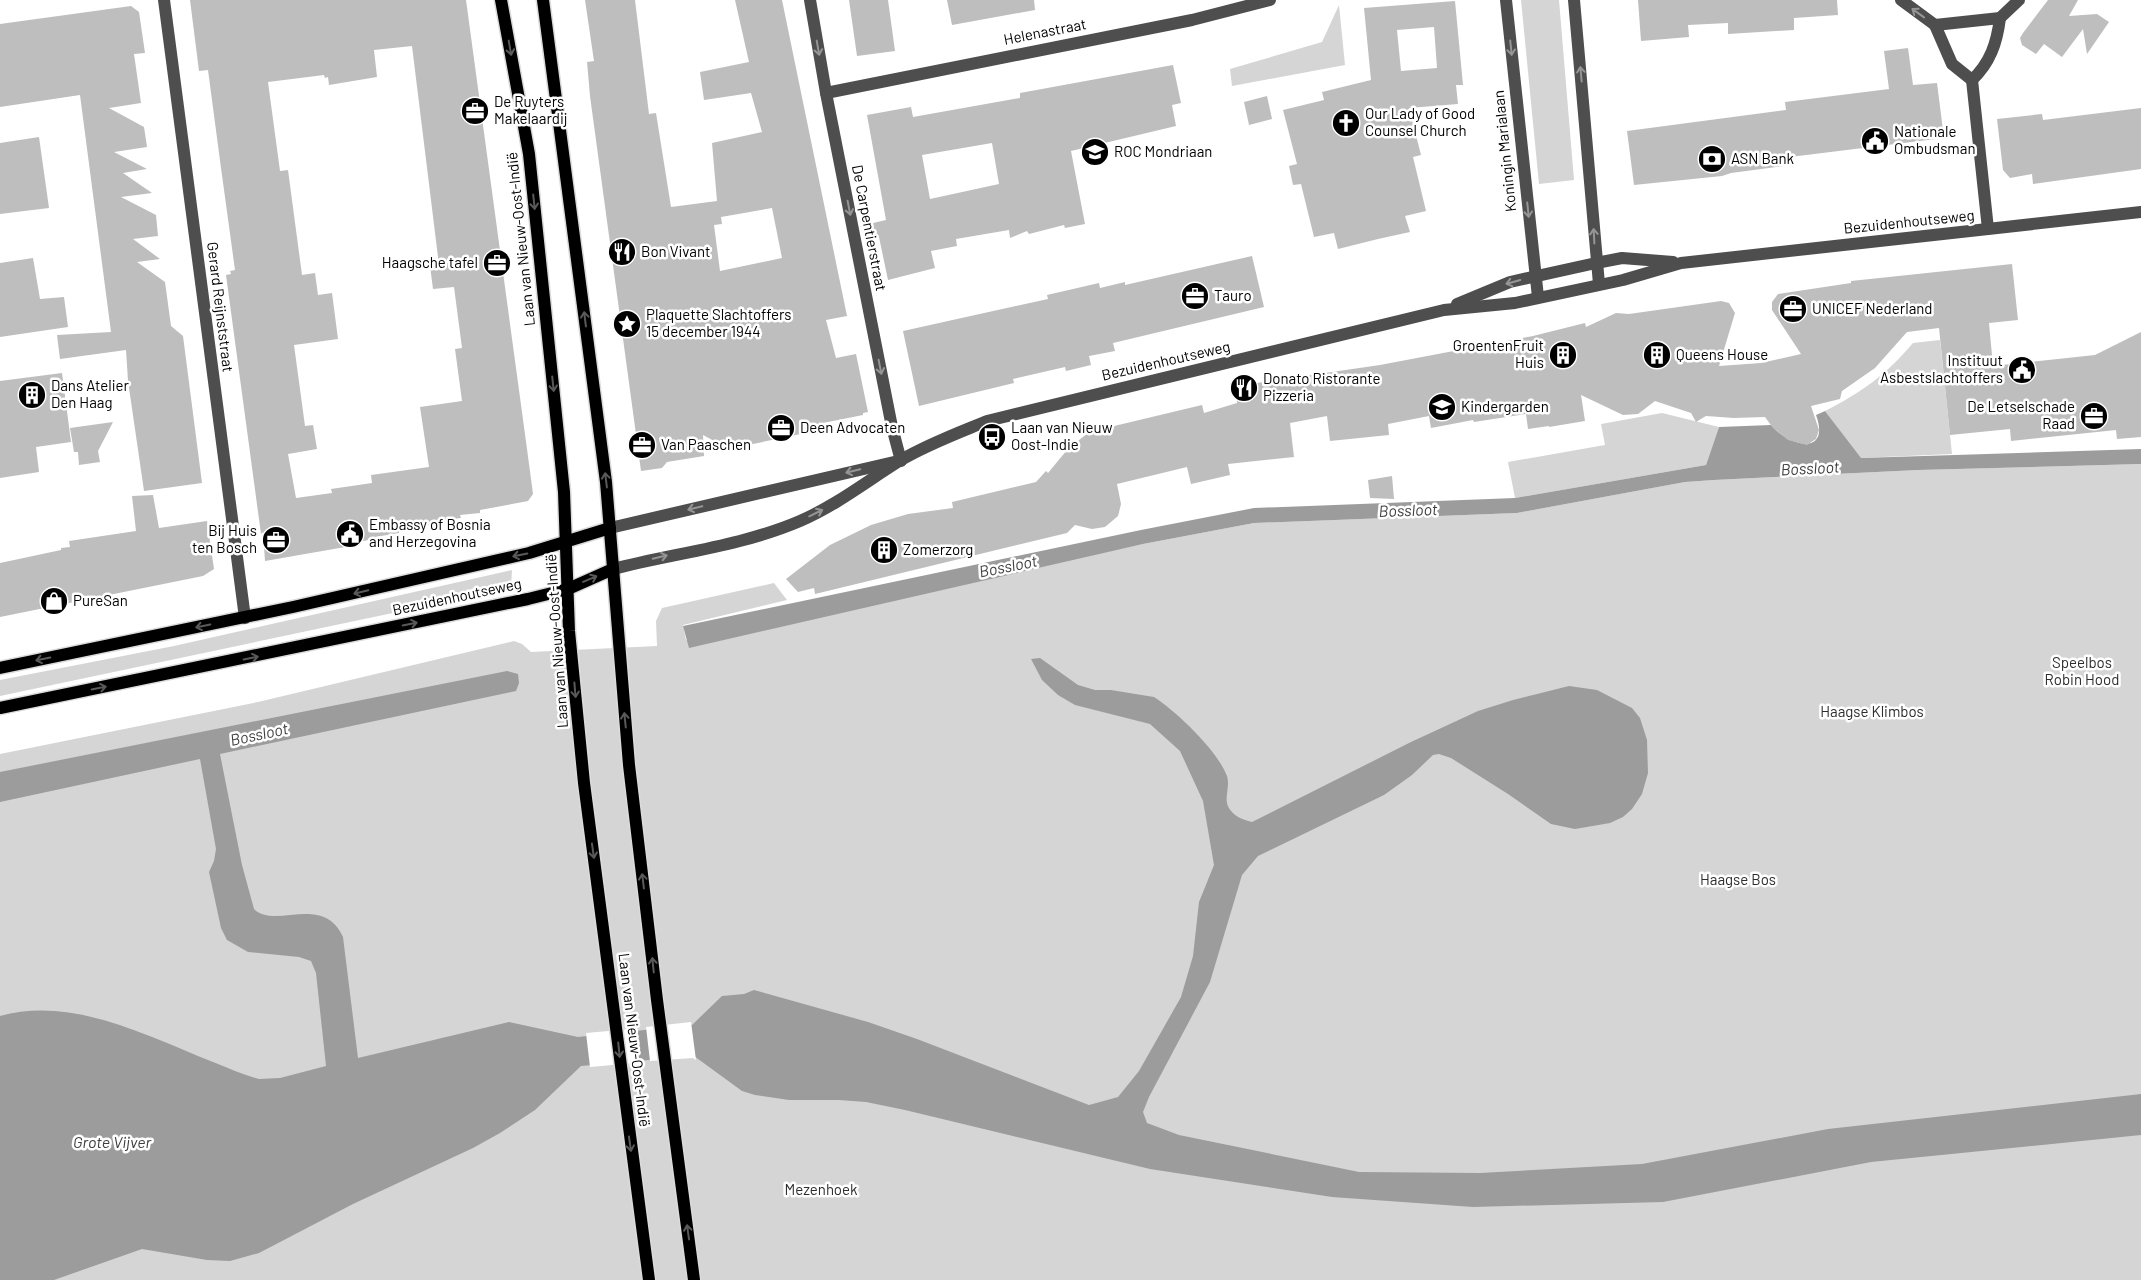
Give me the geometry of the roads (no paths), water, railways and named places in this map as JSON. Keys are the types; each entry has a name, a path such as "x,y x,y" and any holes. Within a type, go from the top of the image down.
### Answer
{"main road":[{"name":"Laan van Nieuw-Oost-Indië","path":"501,0 528,154 564,492 568,589 584,783 649,1280"},
{"name":"Laan van Nieuw-Oost-Indië","path":"543,0 606,482 627,746 657,1000 694,1280"},
{"name":"Bezuidenhoutseweg","path":"0,668 245,618 529,553 610,528"},
{"name":"Bezuidenhoutseweg","path":"0,708 222,664 568,589 613,569"}],"street":[{"name":"Gerard Reijnststraat","path":"164,0 245,618"},
{"name":"De Carpentierstraat","path":"810,0 826,93 892,427 901,461"},
{"name":"Helenastraat","path":"826,93 1192,20 1270,0"},
{"name":"Koningin Marialaan","path":"1506,0 1534,277 1538,298"},
{"path":"1574,0 1599,284"},
{"path":"1901,0 1935,25 1952,64 1972,80 1988,229"},
{"path":"1935,25 2000,18 2019,0"},
{"path":"1972,80 1984,68 1990,57 1997,38 2000,18"},
{"name":"Bezuidenhoutseweg","path":"613,569 754,537 799,522 836,504 901,461 942,440 987,421 1444,310 1515,303 1681,263 2141,212"},
{"name":"Bezuidenhoutseweg","path":"1444,310 1510,282 1596,263 1622,258 1681,263"},
{"name":"Bezuidenhoutseweg","path":"610,528 901,461"}],"water":[{"name":"Bossloot","path":"1825,411 1861,458 2141,449 2141,464 1918,470 1714,480 1685,482 1517,513 1254,523 1143,544 689,648 683,626 1254,508 1515,498 1706,465 1719,427 1771,425 1788,438 1806,444 1813,442 1818,437 1819,428 1816,415"},
{"name":"Grote Vijver","path":"1040,658 1078,685 1095,690 1111,690 1154,697 1185,722 1215,755 1227,776 1227,804 1229,808 1236,816 1252,822 1411,742 1478,711 1569,686 1597,690 1632,708 1640,718 1647,740 1648,773 1642,794 1632,809 1623,817 1610,823 1575,829 1551,824 1451,758 1439,754 1433,755 1412,775 1384,795 1258,856 1242,875 1210,982 1149,1097 1143,1112 1147,1123 1179,1135 1359,1172 1480,1173 1642,1164 1828,1129 2141,1094 2141,1135 1871,1162 1663,1202 1473,1207 1332,1197 1150,1169 866,1102 789,1100 755,1095 742,1091 694,1056 581,1066 535,1110 500,1133 473,1148 353,1204 259,1253 230,1261 207,1260 142,1249 54,1280 0,1280 0,1016 27,1011 55,1011 82,1015 136,1031 259,1079 280,1078 326,1066 316,973 311,961 299,957 248,952 227,940 221,928 209,872 214,861 216,849 200,759 0,802 0,772 507,671 518,674 519,683 516,691 220,754 242,865 254,909 263,914 274,916 312,914 324,917 334,924 343,937 358,1058 509,1022 578,1037 692,1025 722,996 744,994 754,990 868,1022 1089,1105 1118,1097 1139,1071 1181,997 1193,956 1199,902 1214,865 1203,801 1180,751 1150,724 1075,705 1058,695 1042,680 1031,659"}],"place":[{"name":"De Ruyters Makelaardij","path":"475,111"},
{"name":"Our Lady of Good Counsel Church","path":"1346,123"},
{"name":"Nationale Ombudsman","path":"1875,141"},
{"name":"ROC Mondriaan","path":"1095,152"},
{"name":"ASN Bank","path":"1712,159"},
{"name":"Bon Vivant","path":"622,252"},
{"name":"Haagsche tafel","path":"497,263"},
{"name":"Tauro","path":"1195,296"},
{"name":"UNICEF Nederland","path":"1793,309"},
{"name":"Plaquette Slachtoffers 15 december 1944","path":"627,324"},
{"name":"GroentenFruit Huis","path":"1563,355"},
{"name":"Queens House","path":"1657,355"},
{"name":"Instituut Asbestslachtoffers","path":"2022,370"},
{"name":"Donato Ristorante Pizzeria","path":"1244,388"},
{"name":"Dans Atelier Den Haag","path":"32,395"},
{"name":"Kindergarden","path":"1442,407"},
{"name":"De Letselschade Raad","path":"2094,416"},
{"name":"Deen Advocaten","path":"781,428"},
{"name":"Laan van Nieuw Oost-Indie","path":"992,437"},
{"name":"Van Paaschen","path":"642,445"},
{"name":"Embassy of Bosnia and Herzegovina","path":"350,534"},
{"name":"Bij Huis ten Bosch","path":"276,540"},
{"name":"Zomerzorg","path":"884,550"},
{"name":"PureSan","path":"54,601"}],"park label":[{"name":"Speelbos Robin Hood","path":"2082,672"},
{"name":"Haagse Klimbos","path":"1872,712"},
{"name":"Haagse Bos","path":"1738,880"},
{"name":"Mezenhoek","path":"821,1190"}]}
